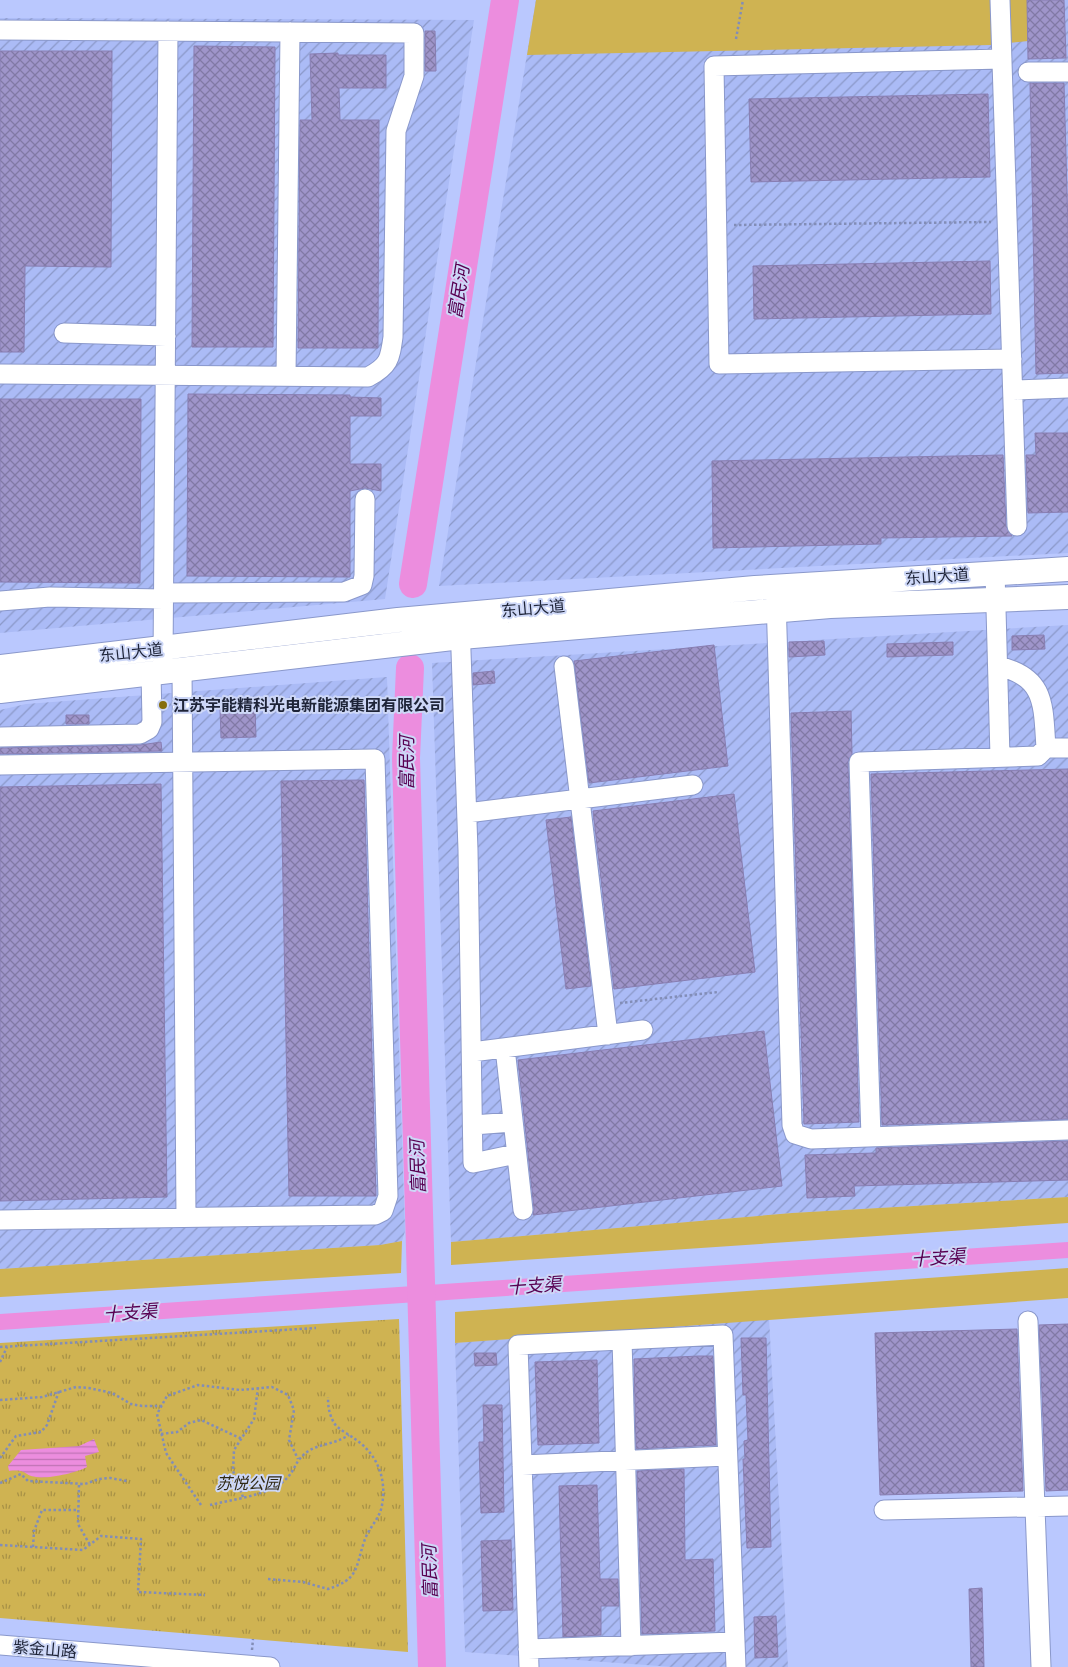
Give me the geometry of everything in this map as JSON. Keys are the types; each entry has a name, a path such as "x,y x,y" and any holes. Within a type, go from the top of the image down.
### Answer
{"main road":[{"name":"东山大道","path":"0,691 164,665 461,625 776,599 995,572 1068,569"},
{"name":"东山大道","path":"776,599 830,606 1068,597"},
{"name":"东山大道","path":"0,666 164,665"}],"street":[{"path":"1000,0 1018,526"},
{"path":"0,30 414,33 415,59 414,76 396,131 393,337 387,364 368,377 0,374"},
{"path":"168,31 164,665 183,761 186,1217"},
{"path":"286,376 290,32"},
{"path":"1002,59 714,66 719,364 1012,359"},
{"path":"1028,72 1068,72"},
{"path":"64,334 166,336"},
{"path":"1013,390 1068,388"},
{"path":"0,601 50,597 344,592 355,590 362,585 364,576 365,499"},
{"path":"995,572 1000,757"},
{"path":"776,599 792,1125 795,1134 811,1138 1068,1130"},
{"path":"461,625 467,812 473,1163 516,1154"},
{"path":"0,736 140,734 148,729 152,722 164,665"},
{"path":"564,666 608,1035"},
{"path":"998,666 1014,670 1026,676 1034,685 1044,714 1046,748"},
{"path":"870,1137 859,762 1038,756 1046,748 1068,748"},
{"path":"0,765 375,759 388,1196 384,1211 375,1215 0,1220"},
{"path":"467,812 693,785"},
{"path":"472,1052 643,1030"},
{"path":"505,1048 522,1210"},
{"path":"473,1125 513,1122"},
{"path":"1028,1321 1041,1667"},
{"path":"735,1642 631,1646 528,1658 518,1345 723,1335 736,1667"},
{"path":"622,1340 631,1646"},
{"path":"522,1465 727,1456"},
{"path":"884,1510 1068,1506"},
{"name":"紫金山路","path":"0,1645 270,1667"}],"path":[{"path":"736,39 743,0"},
{"path":"717,226 1008,222"},
{"path":"604,1005 718,992"},
{"path":"0,1347 316,1328"},
{"path":"0,1362 7,1347"},
{"path":"201,1505 166,1453 157,1414 166,1396 198,1385 240,1390 272,1387 288,1395 294,1410 289,1440 298,1459"},
{"path":"0,1400 42,1397 76,1387 100,1389 131,1404 162,1406"},
{"path":"243,1497 233,1471 234,1450 254,1419 258,1387"},
{"path":"0,1458 16,1436 40,1432 47,1425 59,1391"},
{"path":"268,1579 303,1582 328,1589 350,1580 357,1570 366,1532 377,1520 382,1508 384,1491 382,1474 367,1448 335,1425 329,1414 328,1397"},
{"path":"161,1434 177,1432 189,1423 201,1420 242,1439"},
{"path":"210,1505 243,1497 280,1484 288,1478 298,1459 311,1449 337,1443 349,1435"},
{"path":"0,1482 21,1474 28,1482 79,1484 110,1478 127,1482"},
{"path":"79,1484 78,1524 90,1545"},
{"path":"33,1547 34,1531 42,1510 78,1510"},
{"path":"0,1545 83,1550 101,1536 141,1539 138,1592 205,1595"}],"shaded area":[{"path":"536,0 1068,0 1068,553 439,586"},
{"path":"0,18 474,20 385,599 0,633"},
{"path":"1068,625 1068,1197 792,1213 451,1242 432,663"},
{"path":"387,677 405,1231 402,1241 380,1245 0,1269 0,710 26,704"},
{"path":"769,1318 788,1667 673,1667 465,1652 455,1343"},
{"path":"94,1439 99,1452 85,1456 87,1467 82,1469 47,1477 32,1476 22,1471 9,1471 8,1466 21,1450 79,1446"}],"green space":[{"path":"536,0 1027,0 1028,41 991,45 527,55"},
{"path":"1068,1197 1068,1223 451,1265 451,1242 792,1213"},
{"path":"402,1241 401,1273 0,1297 0,1269 380,1245"},
{"path":"1068,1268 1068,1298 455,1343 455,1312"},
{"name":"苏悦公园","path":"399,1319 408,1652 0,1618 0,1343"}],"building":[{"path":"1027,0 1064,0 1066,58 1028,59"},
{"path":"425,31 435,31 436,71 425,71"},
{"path":"194,46 275,47 273,347 192,347"},
{"path":"0,51 112,51 111,267 25,266 24,352 0,352"},
{"path":"338,53 338,55 386,55 386,88 339,88 340,120 379,120 378,348 298,348 300,120 312,120 310,54"},
{"path":"1030,83 1064,83 1068,228 1068,373 1036,374"},
{"path":"988,94 990,177 751,182 749,99"},
{"path":"990,261 991,314 754,319 753,266"},
{"path":"188,394 350,395 350,397 381,398 381,416 350,416 350,464 381,464 381,491 365,488 350,491 350,577 187,576"},
{"path":"0,399 141,399 140,583 0,582"},
{"path":"1035,433 1068,433 1068,512 1028,513 1026,455 1036,455"},
{"path":"1003,455 1006,526 1012,536 881,538 881,544 713,548 712,461"},
{"path":"1044,635 1045,649 1012,650 1012,636"},
{"path":"824,641 825,655 789,657 789,642"},
{"path":"953,642 953,655 887,657 887,644"},
{"path":"714,645 728,766 589,783 574,661"},
{"path":"494,671 495,683 473,685 473,673"},
{"path":"255,707 256,737 221,738 220,708"},
{"path":"851,711 852,754 848,762 859,1122 804,1124 791,713"},
{"path":"66,715 89,715 89,724 66,724"},
{"path":"161,742 162,751 0,754 0,748 140,745"},
{"path":"1068,769 1068,1119 882,1125 871,774"},
{"path":"364,780 376,1196 289,1196 281,781"},
{"path":"161,784 167,1197 0,1201 0,787"},
{"path":"734,794 755,972 614,989 593,811"},
{"path":"571,817 591,986 566,989 546,820"},
{"path":"764,1031 782,1186 533,1215 534,1209 518,1060"},
{"path":"1068,1141 1068,1180 854,1186 855,1196 807,1198 805,1155 876,1153 876,1148"},
{"path":"1068,1324 1068,1490 1046,1491 1039,1325"},
{"path":"1017,1329 1023,1491 880,1495 875,1333"},
{"path":"741,1338 766,1338 771,1547 747,1548 743,1459 745,1459 744,1441 748,1440 746,1395 743,1395"},
{"path":"474,1353 496,1353 497,1365 475,1366"},
{"path":"713,1356 716,1445 636,1449 634,1359"},
{"path":"597,1360 599,1443 538,1445 535,1362"},
{"path":"483,1405 502,1405 504,1512 481,1513 479,1442 484,1442"},
{"path":"684,1469 685,1560 713,1559 715,1631 642,1634 637,1471"},
{"path":"597,1485 600,1579 618,1579 619,1606 601,1606 601,1635 563,1637 559,1486"},
{"path":"511,1540 513,1610 483,1611 481,1541"},
{"path":"982,1588 984,1667 971,1667 969,1589"},
{"path":"776,1616 778,1657 755,1658 754,1617"}],"waterway":[{"name":"富民河","path":"413,584 505,0"},
{"name":"富民河","path":"410,668 406,758 432,1667"},
{"name":"十支渠","path":"0,1322 1068,1250"}],"place":[{"name":"江苏宇能精科光电新能源集团有限公司","path":"163,705"}]}
